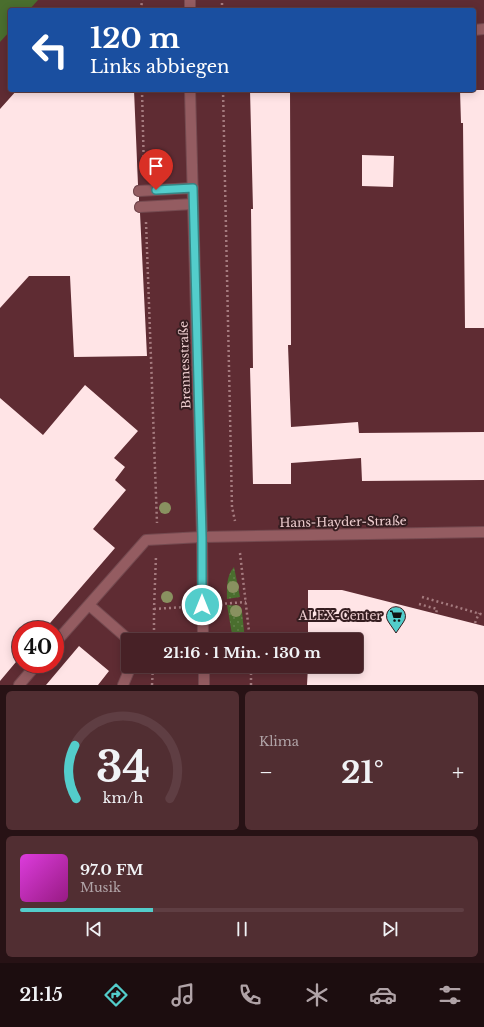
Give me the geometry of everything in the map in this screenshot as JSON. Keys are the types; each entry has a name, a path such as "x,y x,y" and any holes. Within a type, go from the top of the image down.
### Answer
{"street":[{"name":"Brennesstraße","path":"190,92 202,537 203,633"},
{"path":"142,190 193,188"},
{"path":"142,207 193,204"},
{"name":"Hans-Hayder-Straße","path":"64,633 146,540 202,537 484,532"},
{"path":"89,605 121,633"},
{"path":"19,685 29,673"},
{"path":"123,685 128,673"},
{"path":"204,673 204,685"}],"path":[{"path":"142,92 142,190"},
{"path":"222,92 232,507 239,537 249,633"},
{"path":"142,207 157,540 154,633"},
{"path":"422,597 484,615"},
{"path":"419,604 437,609 436,614"},
{"path":"475,624 479,613"},
{"path":"152,685 153,673"},
{"path":"251,685 252,673"}],"green space":[{"path":"0,0 38,0 31,8 8,8 8,33 0,42"},
{"path":"234,567 240,597 227,599 228,578"},
{"path":"227,605 238,606 242,612 244,633 232,633"}],"building":[{"path":"476,90 484,90 484,328 465,328 463,123 461,123 460,92 476,92"},
{"path":"15,92 134,92 138,185 135,186 133,191 134,195 139,197 139,201 136,202 134,207 135,211 140,213 147,356 74,357 70,276 29,276 0,308 0,109"},
{"path":"250,92 290,92 291,345 288,345 291,427 358,422 359,433 484,432 484,480 362,481 361,458 291,463 291,484 253,484 250,368 253,368 251,209 253,209"},
{"path":"362,155 394,156 393,187 362,186"},
{"path":"85,385 138,431 114,458 125,467 115,480 126,490 93,529 115,548 52,621 12,621 12,667 0,681 0,398 43,435"},
{"name":"ALEX-Center","path":"308,590 342,590 484,626 484,685 307,685 308,673 363,673 363,633 308,633"},
{"path":"79,646 109,671 98,685 46,685 56,673 64,673 64,664"}],"place":[{"name":"ALEX-Center","path":"396,633"}],"route":[{"path":"156,190 193,188 202,537 202,605"}]}
